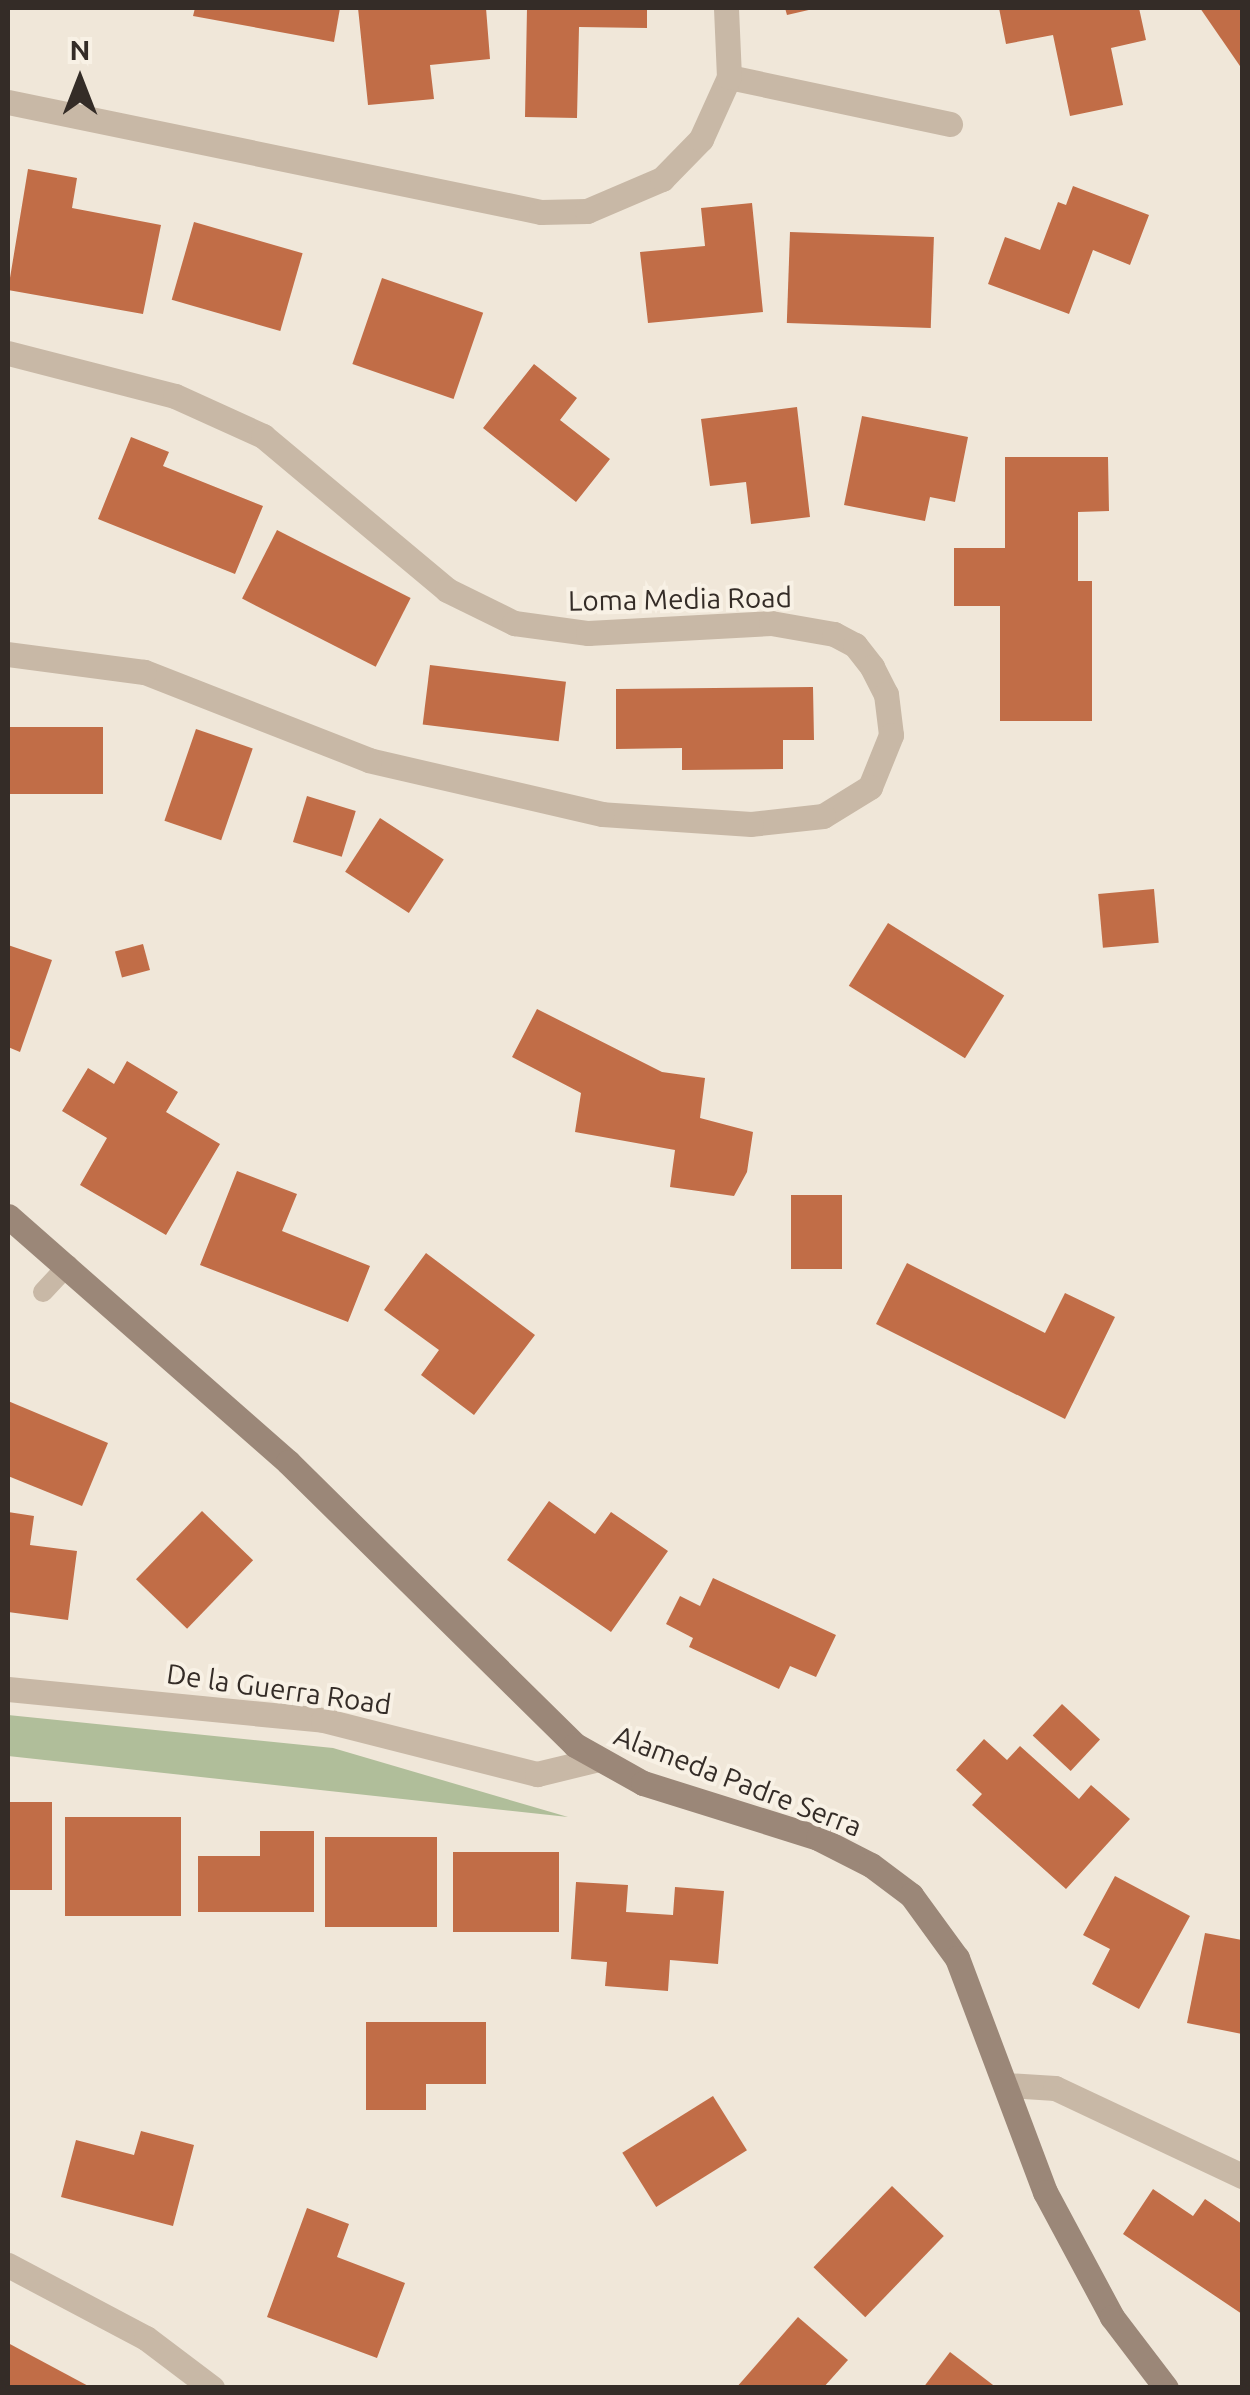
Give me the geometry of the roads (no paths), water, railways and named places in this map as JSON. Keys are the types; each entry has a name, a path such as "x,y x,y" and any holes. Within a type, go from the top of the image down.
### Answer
{"street":[{"path":"8,102 541,212 587,211 639,193 683,161 714,116 729,77 726,8"},
{"path":"729,77 950,124"},
{"name":"Loma Media Road","path":"8,353 175,396 263,436 447,590 514,623 588,633 772,623 843,638 880,680 891,735 870,786 823,816 751,824 602,814 369,760 144,672 8,654"},
{"name":"Alameda Padre Serra","path":"8,1216 288,1462 520,1695 595,1760 673,1794 818,1838 911,1895 957,1958 1045,2192 1090,2278 1166,2388"},
{"name":"De la Guerra Road","path":"8,1689 322,1720 537,1774 595,1760"},
{"path":"1006,2085 1055,2088 1242,2176"},
{"path":"8,2264 146,2338 212,2388"}],"lane":[{"path":"43,1292 68,1265"}]}
